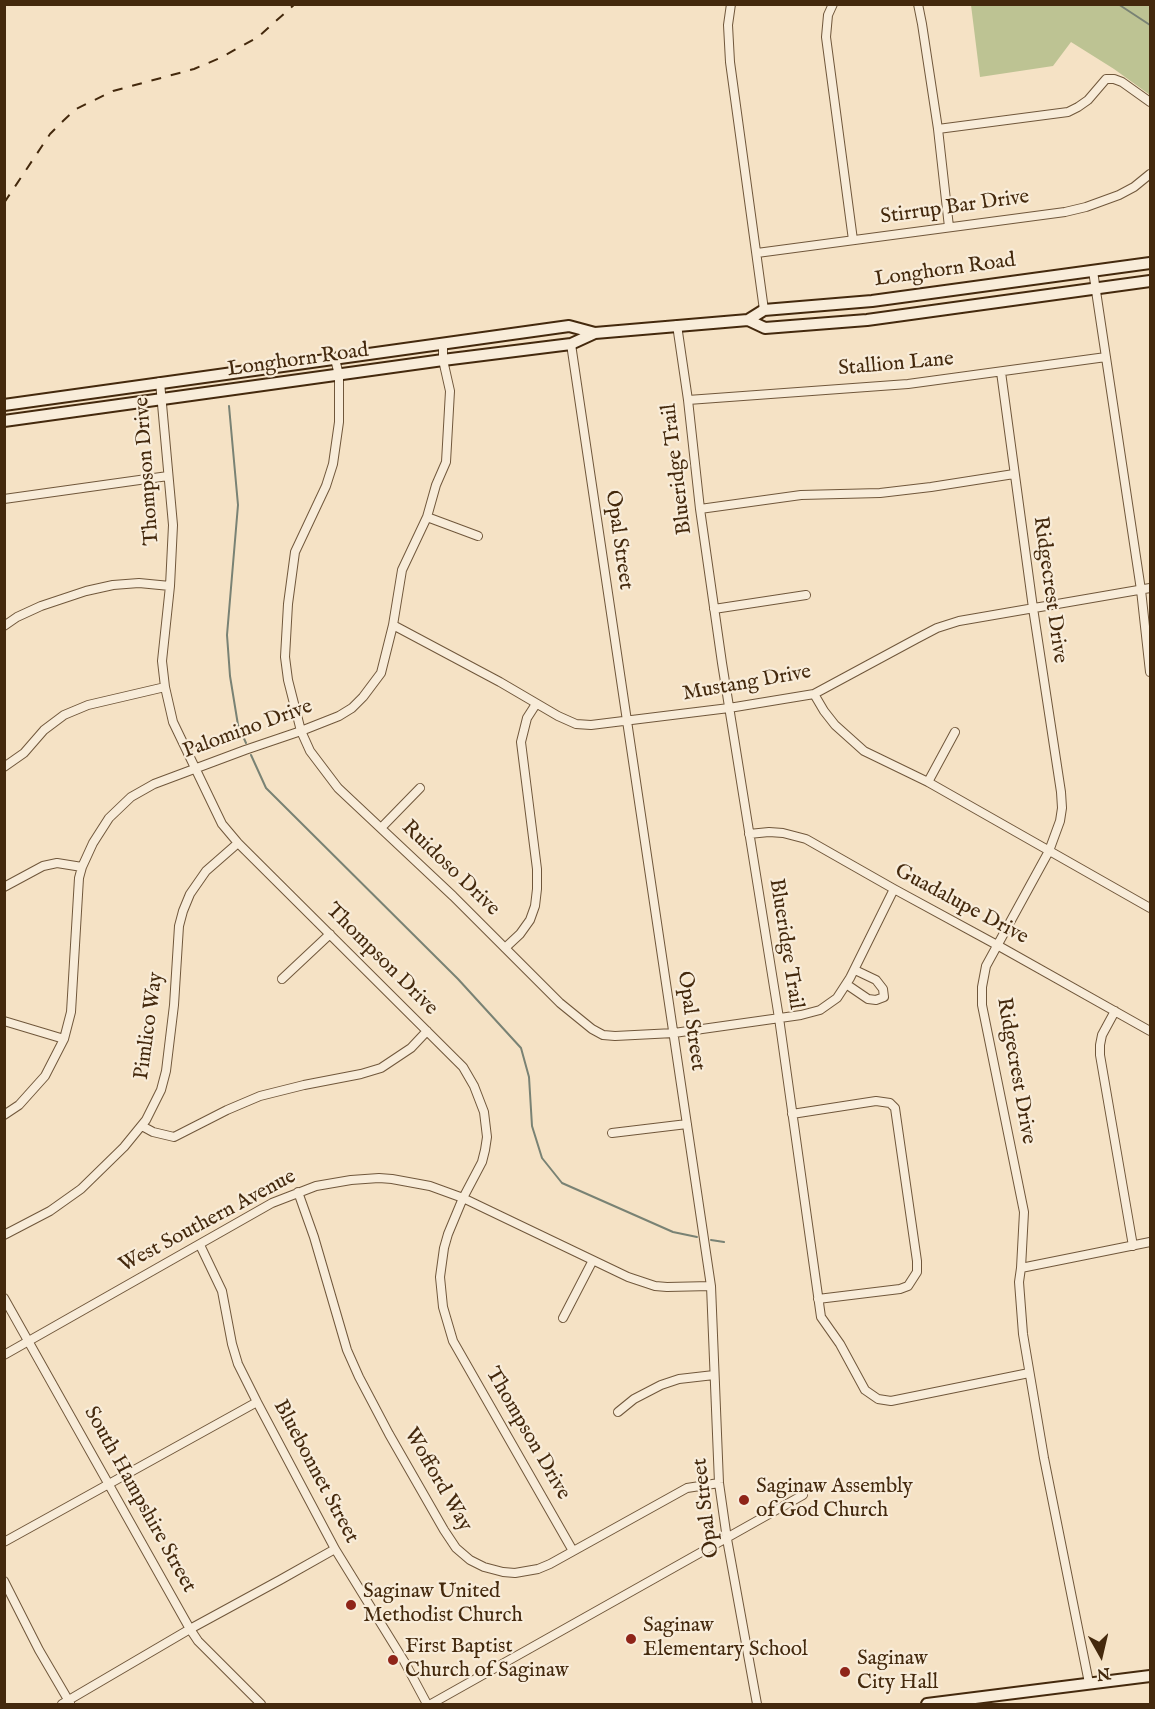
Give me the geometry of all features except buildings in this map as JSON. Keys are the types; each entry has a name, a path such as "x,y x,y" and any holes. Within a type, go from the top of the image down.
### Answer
{"main road":[{"name":"Longhorn Road","path":"4,421 571,344 595,333 748,320 764,310 872,301 1150,263"},
{"name":"Longhorn Road","path":"748,320 765,328 867,320 1150,281"},
{"name":"Longhorn Road","path":"4,405 569,326 595,333"},
{"path":"927,1704 1150,1676"}],"street":[{"path":"731,4 728,25 730,62 764,310"},
{"path":"833,4 828,15 826,37 853,240"},
{"path":"918,4 938,129 949,227"},
{"path":"938,129 1068,112 1088,100 1106,79 1122,82 1150,102"},
{"name":"Stirrup Bar Drive","path":"757,253 1036,216 1086,207 1119,195 1150,174"},
{"path":"1093,271 1150,672"},
{"name":"Blueridge Trail","path":"677,325 714,609 779,1018 821,1317 840,1344 865,1390 878,1399 891,1401 1029,1373"},
{"name":"Palomino Drive","path":"4,1115 19,1105 45,1076 64,1040 71,1012 78,888 82,867 101,829 120,806 142,790 195,768 301,732 339,716 363,697 381,673 393,625 402,570 427,518 436,484 446,462 450,391 443,360 443,344"},
{"name":"Opal Street","path":"571,344 711,1286 719,1483 757,1704"},
{"name":"Stallion Lane","path":"688,400 908,384 1106,357"},
{"name":"Ruidoso Drive","path":"335,359 339,375 339,422 333,464 326,486 295,552 288,604 285,657 288,680 301,732 310,750 338,788 453,896 560,1003 603,1035 674,1033 801,1015 819,1010 837,998 855,970 894,889"},
{"name":"Ridgecrest Drive","path":"1001,372 1061,792 1060,821 1048,851 986,966 982,987 982,1005 1024,1212 1019,1282 1029,1373 1089,1683"},
{"name":"Thompson Drive","path":"160,382 173,525 170,586 162,661 173,722 222,824 238,843 463,1067 469,1076 484,1112 486,1149 448,1234 442,1260 441,1294 447,1324 453,1341 573,1551"},
{"path":"700,509 801,495 880,493 1014,474"},
{"path":"4,499 168,476"},
{"path":"427,518 478,536"},
{"path":"4,626 41,606 86,591 113,585 170,586"},
{"name":"Mustang Drive","path":"393,625 500,682 536,704 576,724 591,726 814,694 937,628 959,621 1150,588"},
{"path":"714,609 806,595"},
{"path":"4,767 24,753 44,729 64,715 88,705 165,687"},
{"path":"814,694 835,725 864,751 928,782 1150,908"},
{"path":"505,948 520,934 530,920 535,906 537,869 521,742 527,718 536,704"},
{"path":"928,782 955,732"},
{"path":"381,828 420,788"},
{"name":"Guadalupe Drive","path":"749,834 783,833 806,839 1150,1031"},
{"name":"Pimlico Way","path":"4,1235 50,1211 81,1189 142,1126 161,1090 166,1071 174,1005 179,926 183,911 190,894 206,871 238,843"},
{"path":"4,887 43,866 57,863 82,867"},
{"path":"282,980 330,934"},
{"path":"846,984 868,999 876,1000 884,997 883,989 876,980 855,970"},
{"path":"1115,1011 1102,1035 1100,1055 1133,1246"},
{"path":"4,1020 64,1040"},
{"path":"142,1126 153,1132 174,1137 260,1096 381,1068 411,1048 427,1031"},
{"path":"792,1114 876,1101 890,1103 895,1108 917,1261 916,1272 908,1286 900,1289 818,1299"},
{"path":"612,1133 687,1124"},
{"name":"West Southern Avenue","path":"4,1354 272,1203 298,1192 334,1182 379,1178 417,1183 463,1198 628,1278 655,1286 684,1288 711,1286"},
{"name":"Wofford Way","path":"298,1192 314,1237 347,1350 358,1377 444,1530 456,1548 476,1563 503,1572 515,1573 538,1569 687,1488 719,1483"},
{"path":"1021,1268 1150,1242"},
{"name":"Bluebonnet Street","path":"200,1245 222,1291 238,1364 256,1402 335,1549 429,1704"},
{"path":"563,1318 592,1262"},
{"name":"South Hampshire Street","path":"4,1298 190,1629 198,1641 261,1704"},
{"path":"618,1412 661,1385 680,1379 714,1375"},
{"path":"4,1542 256,1402"},
{"path":"429,1704 803,1495"},
{"path":"4,1581 67,1703 190,1629 335,1549"}],"green space":[{"path":"971,5 1150,5 1150,95 1071,42 1053,66 980,77"}],"waterway":[{"path":"1118,4 1150,25"},
{"path":"229,406 238,505 227,635 230,676 238,725 246,743"},
{"path":"251,755 266,788 458,979 521,1048 529,1077 532,1126 542,1158 562,1183 673,1232 697,1237"},
{"path":"711,1240 724,1242"}],"railway":[{"path":"4,203 50,134 76,109 113,91 194,69 220,58 258,37 295,4"}],"place":[{"name":"Saginaw Assembly of God Church","path":"744,1500"},
{"name":"Saginaw United Methodist Church","path":"351,1605"},
{"name":"Saginaw Elementary School","path":"631,1639"},
{"name":"First Baptist Church of Saginaw","path":"393,1660"},
{"name":"Saginaw City Hall","path":"845,1672"}]}
